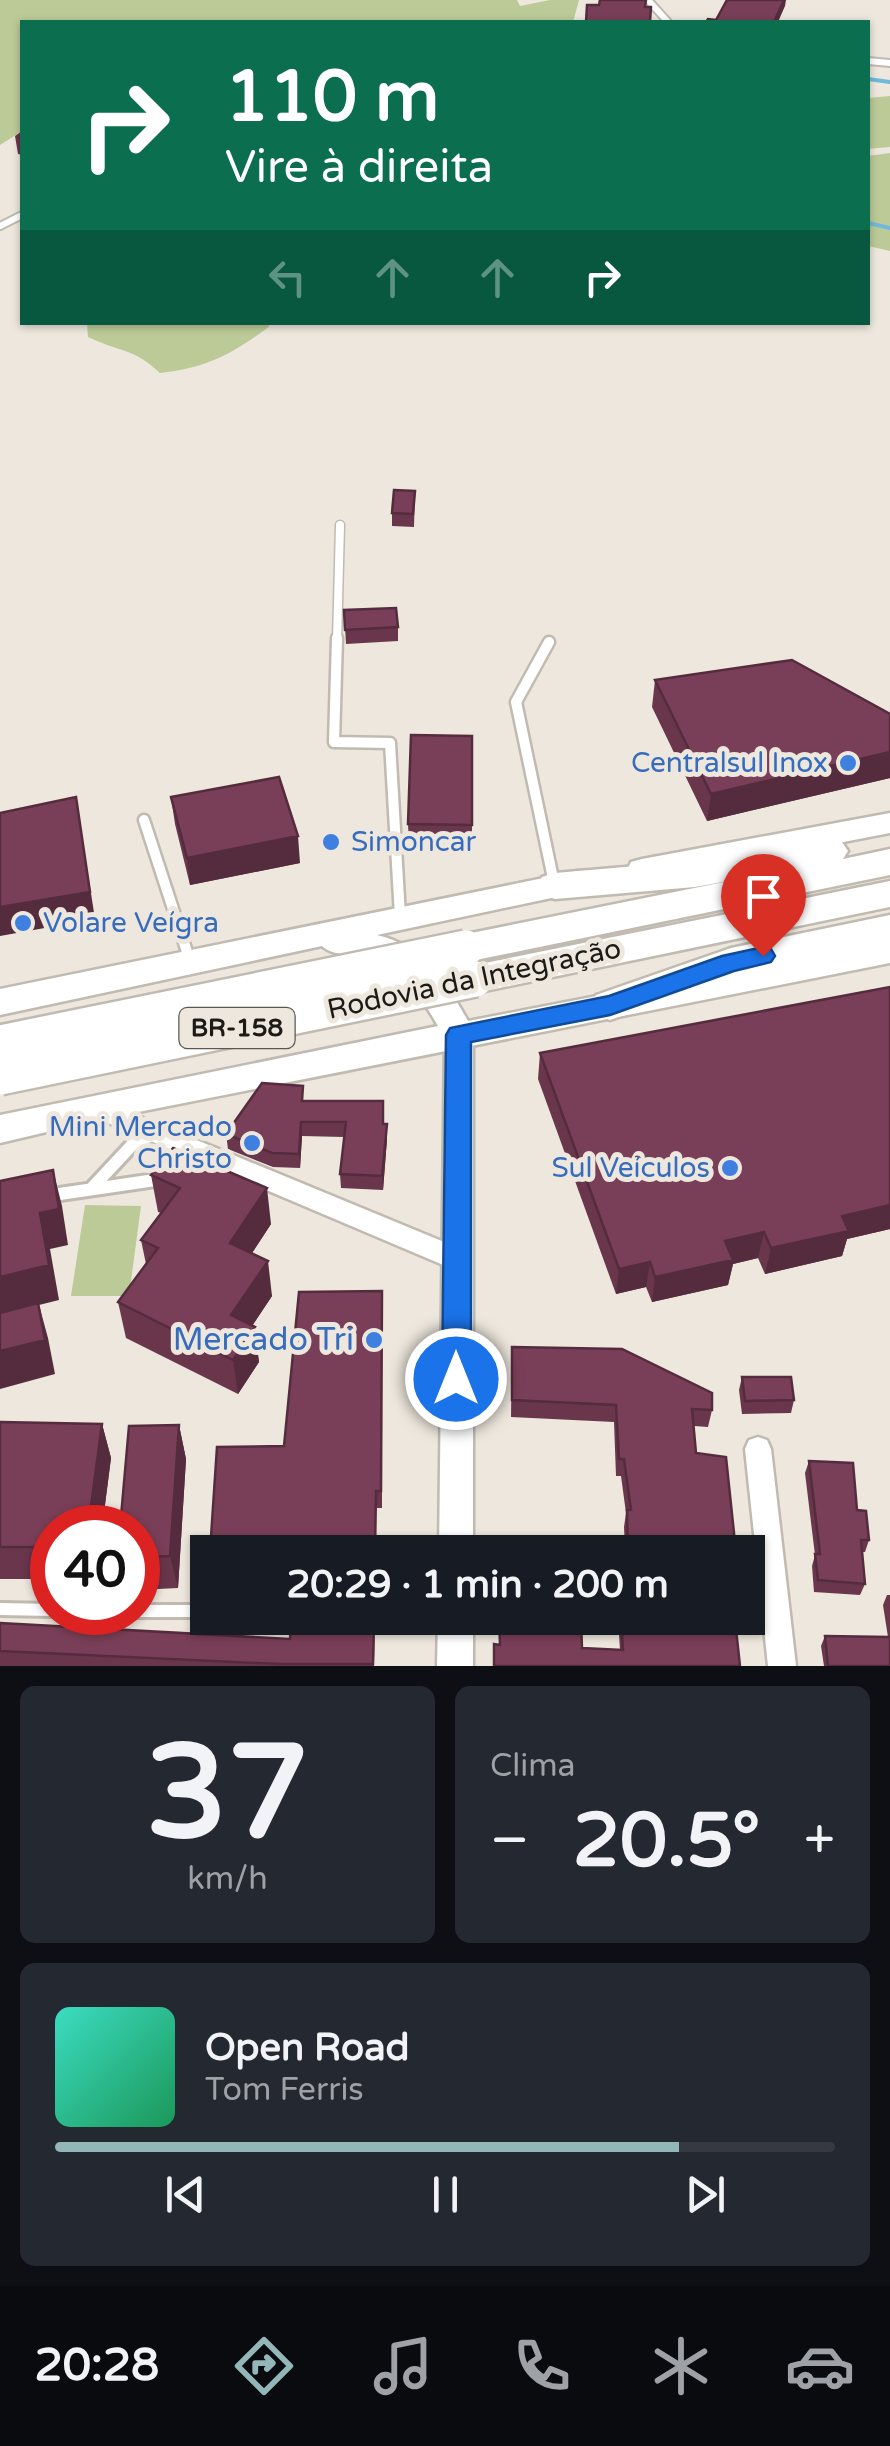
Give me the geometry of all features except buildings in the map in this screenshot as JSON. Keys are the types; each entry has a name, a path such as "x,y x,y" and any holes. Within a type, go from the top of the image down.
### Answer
{"highway":[{"name":"BR-158","path":"555,886 695,874 890,840"},
{"name":"Rodovia da Integração","path":"0,1077 890,862"},
{"name":"Rodovia da Integração","path":"0,1043 890,894"},
{"name":"BR-158","path":"610,1005 731,962 890,929"}],"main road":[{"name":"BR-158","path":"0,1002 300,942 400,916 890,822"},
{"path":"300,942 371,942 394,953 421,972 458,1035"},
{"name":"BR-158","path":"0,1129 93,1106 890,950"}],"street":[{"path":"456,1535 458,1035"},
{"path":"93,1106 192,1153 457,1259"},
{"path":"758,1449 782,1666"},
{"path":"455,1666 456,1635"}],"lane":[{"path":"648,0 666,20"},
{"path":"340,525 334,742 390,744 400,916"},
{"path":"549,642 516,702 555,886"},
{"path":"144,820 190,964"},
{"path":"91,1189 132,1145 156,1133"},
{"path":"36,1197 171,1178"},
{"path":"0,1609 30,1610"},
{"path":"160,1610 190,1611"}],"green space":[{"path":"0,0 517,0 520,6 579,0 574,20 20,20 20,132 0,145"},
{"path":"890,96 890,147 870,149 870,98"},
{"path":"890,153 890,251 870,246 870,156"},
{"path":"87,325 270,326 218,358 160,373 134,355 88,337"},
{"path":"85,1205 141,1206 129,1296 71,1296"}],"waterway":[{"path":"870,79 890,82"},
{"path":"870,223 890,228"}],"place":[{"name":"Centralsul Inox","path":"848,763"},
{"name":"Simoncar","path":"331,842"},
{"name":"Volare Veígra","path":"23,923"},
{"name":"Mini Mercado Christo","path":"252,1143"},
{"name":"Sul Veículos","path":"730,1168"},
{"name":"Mercado Tri","path":"374,1340"}],"route":[{"path":"456,1379 458,1035 610,1005 731,962 763,956"}]}
